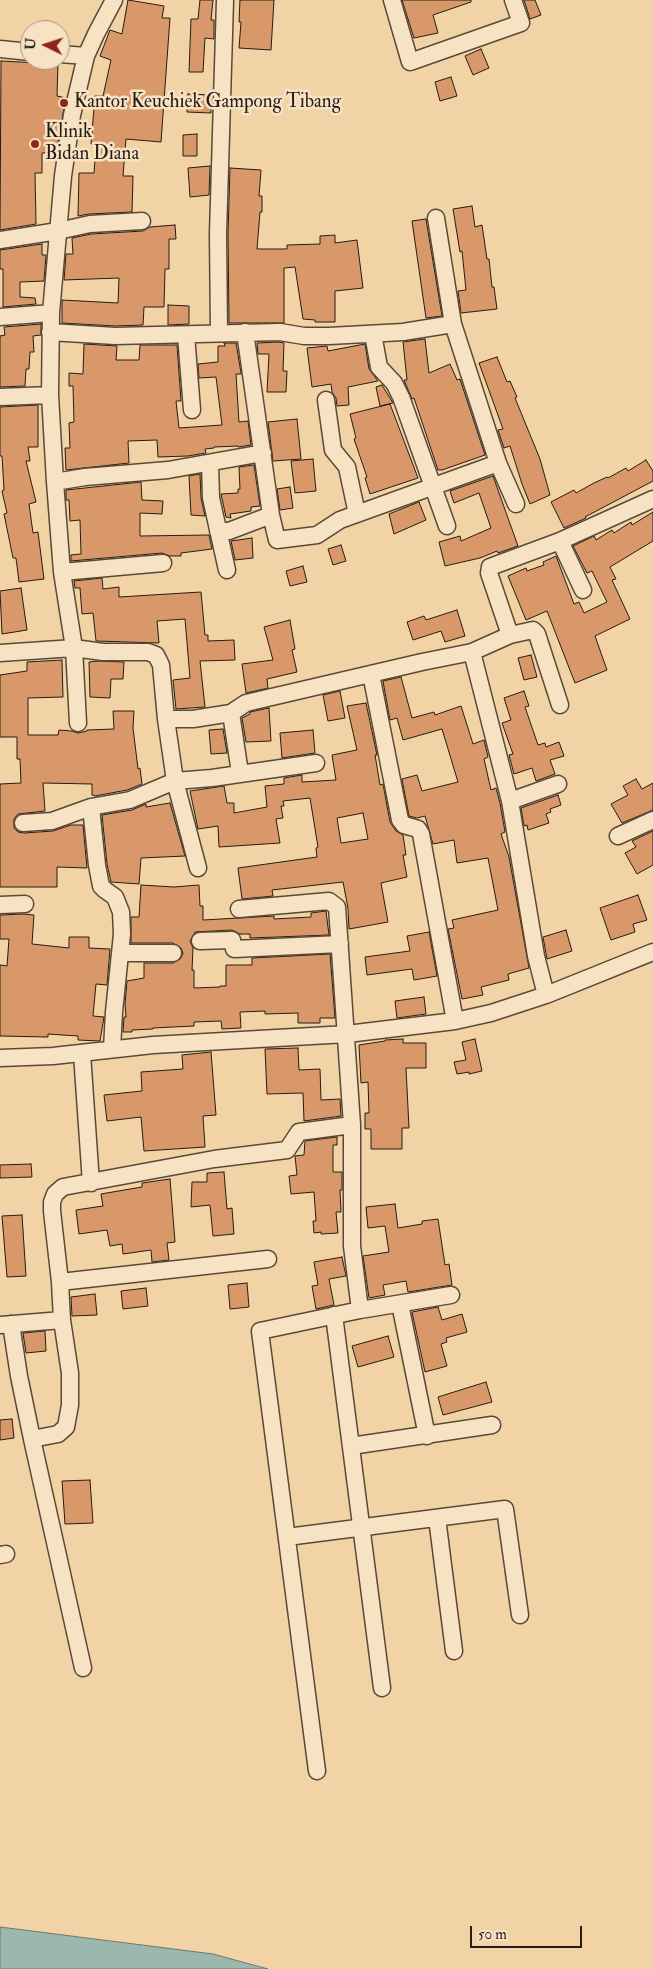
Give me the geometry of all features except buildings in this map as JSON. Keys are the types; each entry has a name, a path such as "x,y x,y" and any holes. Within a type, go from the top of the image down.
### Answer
{"street":[{"path":"78,723 74,648 62,572 55,482 50,395 50,332 63,176 70,124 86,56 114,0"},
{"path":"219,333 218,234 225,0"},
{"path":"392,0 410,62 521,23 513,0"},
{"path":"0,49 20,51"},
{"path":"70,55 86,56"},
{"path":"436,218 453,324 498,463 516,504"},
{"path":"0,240 58,232 90,224 142,222"},
{"path":"0,317 51,313"},
{"path":"50,332 115,336 280,332 304,336 329,336 403,332 453,324"},
{"path":"245,332 271,515 277,540 317,535 340,520 498,463"},
{"path":"373,334 379,367 394,383 400,397 447,526"},
{"path":"186,335 192,410"},
{"path":"0,397 50,395"},
{"path":"326,400 333,450 347,467 357,514"},
{"path":"55,482 85,477 168,470 263,453"},
{"path":"210,463 212,498 227,570"},
{"path":"510,635 488,570 490,567 560,541 653,500"},
{"path":"218,531 230,531 271,515"},
{"path":"560,541 583,590"},
{"path":"62,572 163,563"},
{"path":"166,719 193,719 230,713 246,704 472,652 510,635 531,630 535,631 560,705"},
{"path":"0,653 74,648 103,652 148,652 156,654 161,665 175,782 198,868"},
{"path":"472,652 510,801 536,956 546,995"},
{"path":"371,674 400,820 404,825 418,829 421,834 455,1021"},
{"path":"230,713 240,773"},
{"path":"23,822 52,821 91,807 130,800 175,782 316,763"},
{"path":"510,801 558,784"},
{"path":"91,807 101,886 115,897 121,912 121,954 112,1049"},
{"path":"618,836 653,820"},
{"path":"239,909 329,900 337,907 352,1125 352,1246 360,1310"},
{"path":"0,905 25,904"},
{"path":"200,941 232,940 234,948 340,944"},
{"path":"0,1058 82,1054 112,1049 347,1034 455,1021 491,1013 546,995 653,952"},
{"path":"121,954 174,953"},
{"path":"82,1054 91,1183"},
{"path":"32,1439 58,1434 66,1427 70,1405 70,1373 62,1320 52,1202 55,1194 63,1187 214,1159 287,1150 299,1132 352,1125"},
{"path":"60,1282 268,1259"},
{"path":"317,1771 260,1330 360,1310 451,1295"},
{"path":"400,1304 427,1436"},
{"path":"334,1315 382,1688"},
{"path":"62,1320 5,1325 19,1376 83,1668"},
{"path":"351,1446 492,1425"},
{"path":"287,1538 505,1509 520,1615"},
{"path":"438,1518 454,1651"}],"shaded area":[{"path":"0,1927 213,1954 268,1969 0,1969"}],"place":[{"name":"Kantor Keuchiek Gampong Tibang","path":"64,103"},
{"name":"Klinik Bidan Diana","path":"35,144"}]}
